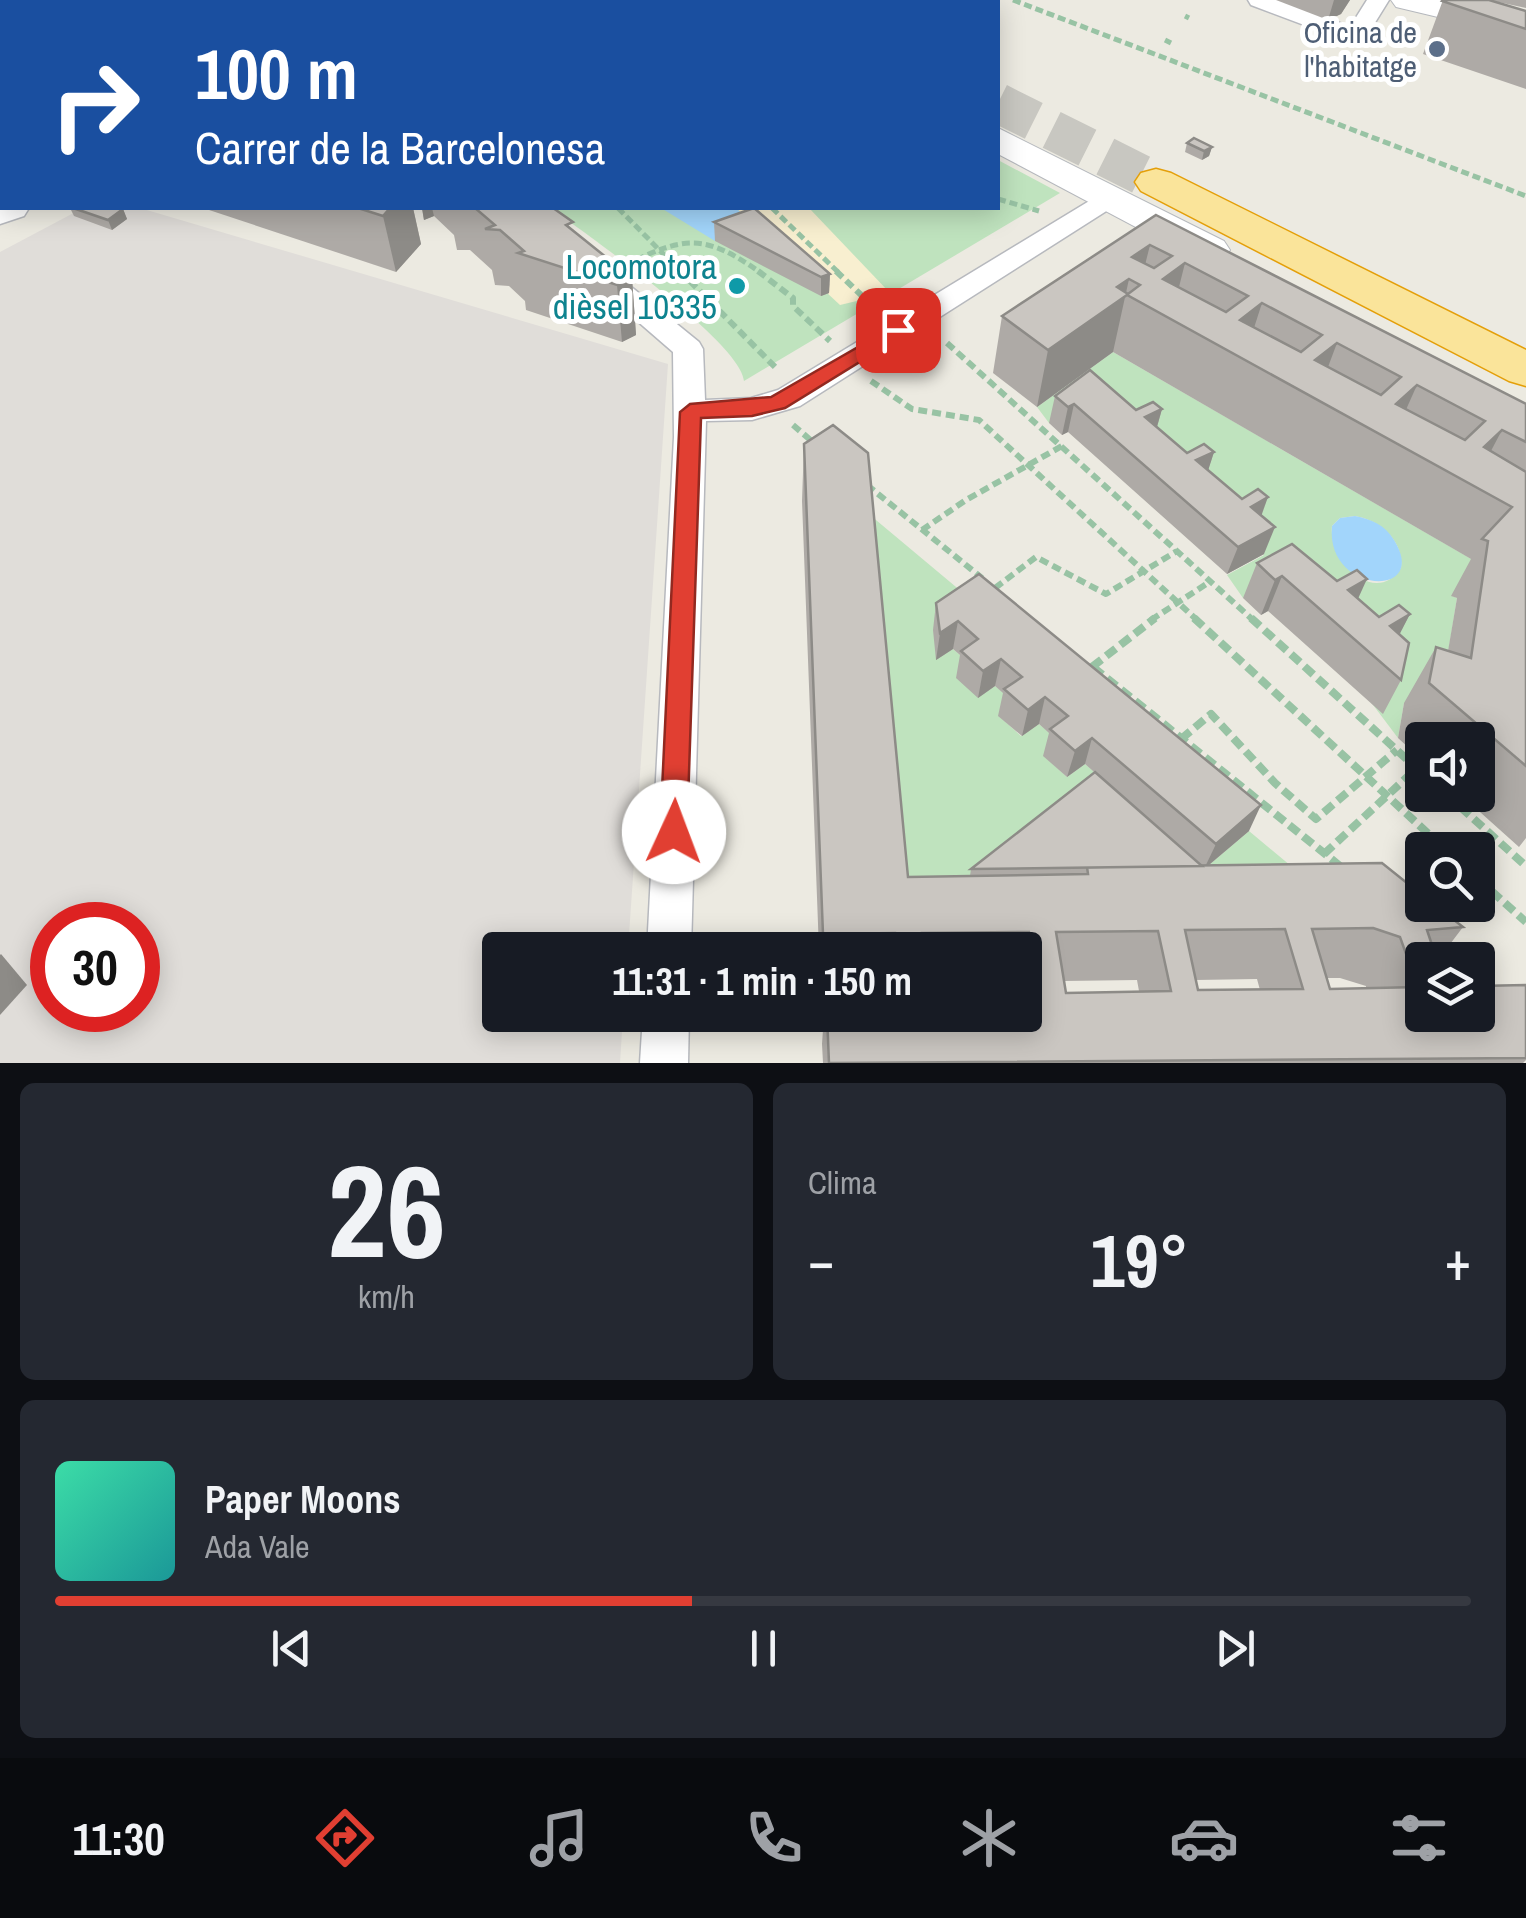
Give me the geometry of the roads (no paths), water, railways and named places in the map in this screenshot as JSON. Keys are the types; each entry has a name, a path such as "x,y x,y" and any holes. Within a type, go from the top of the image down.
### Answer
{"highway":[{"path":"1156,182 1520,390"}],"main road":[{"path":"1407,0 1526,28"},
{"path":"1000,139 1359,329"},
{"path":"1443,373 1520,390"}],"street":[{"path":"1259,0 1355,37 1378,0"},
{"path":"690,412 752,409 790,398 1109,197"},
{"path":"568,253 688,348 690,412 670,932"},
{"path":"664,1063 665,1032"}],"water":[{"path":"664,210 738,210 754,226 715,241"},
{"path":"1355,516 1377,524 1394,540 1402,559 1399,572 1389,580 1358,576 1344,566 1334,549 1332,526 1340,518"}],"tunnel":[{"path":"1000,104 1156,182"}],"place":[{"name":"Oficina de l'habitatge","path":"1437,49"},
{"name":"Locomotora dièsel 10335","path":"737,286"}]}
